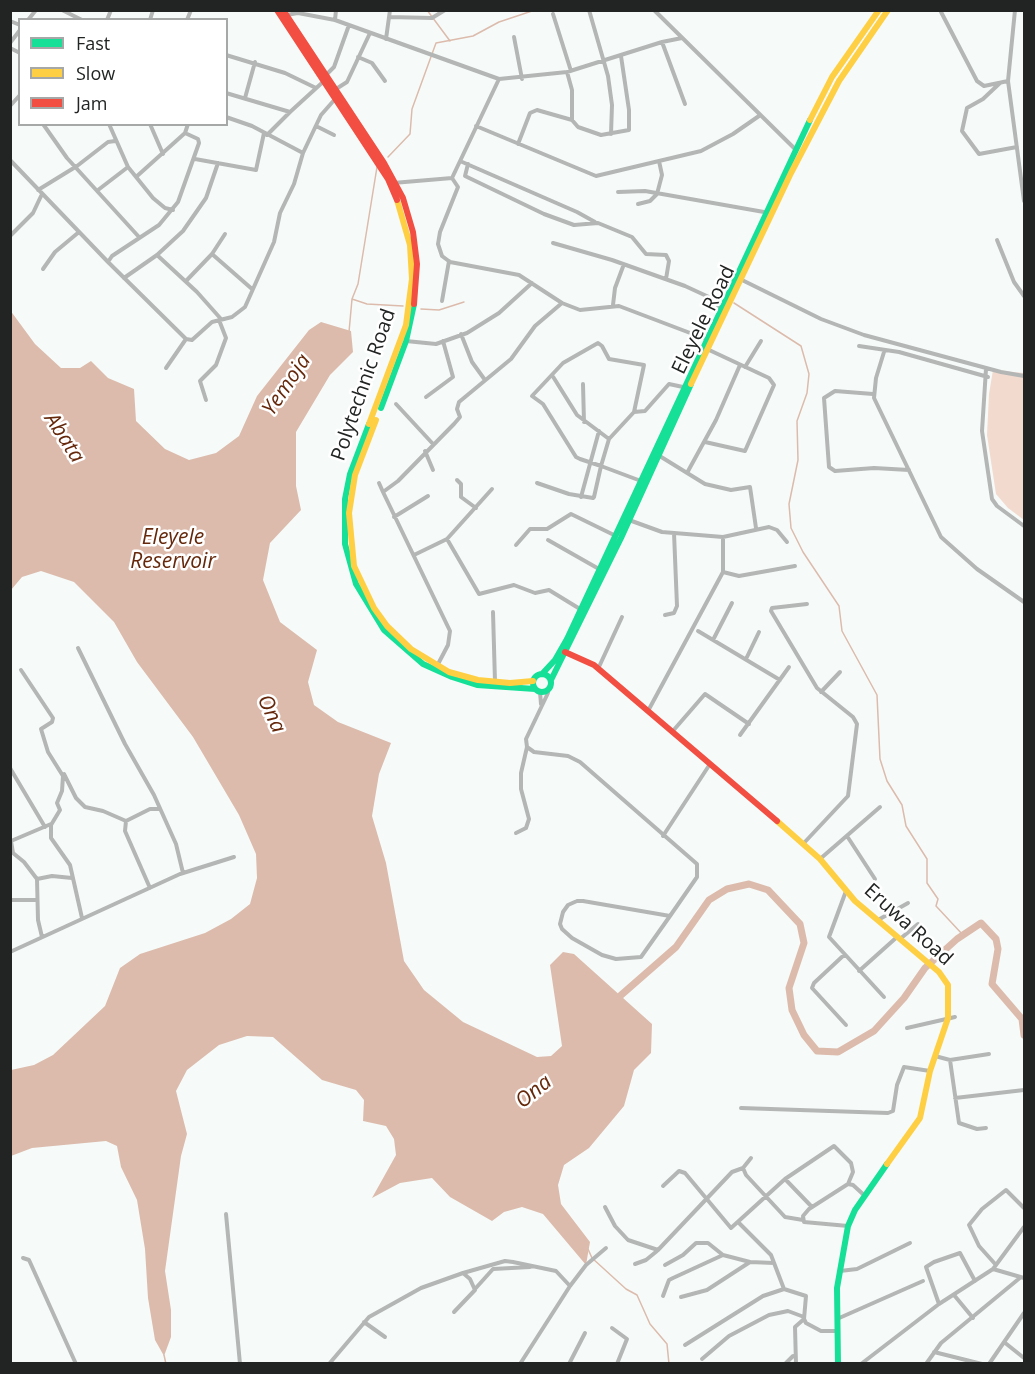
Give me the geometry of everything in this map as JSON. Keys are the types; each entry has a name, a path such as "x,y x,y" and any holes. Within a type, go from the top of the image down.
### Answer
{"main road":[{"name":"Eleyele Road","path":"736,280 764,212 832,77 879,10"},
{"name":"Eleyele Road","path":"594,588 600,569 705,339 839,81 888,10"},
{"name":"Polytechnic Road","path":"282,13 336,89 393,183 413,232 417,264 415,303 406,341 352,488 349,513 350,543 360,582 381,619 411,649 437,666 458,675 495,682 533,681"},
{"name":"Polytechnic Road","path":"326,77 336,98 393,183 408,234 412,266 411,291 401,340 347,487 344,529 350,568 360,593 378,622 395,641 423,664 477,685 536,689"},
{"path":"832,77 839,81"},
{"name":"Eleyele Road","path":"562,651 630,520 707,349 723,306"},
{"name":"Eleyele Road","path":"562,651 580,609 586,603"},
{"path":"562,651 550,687 546,691 536,689 533,681 562,651"},
{"name":"Eruwa Road","path":"562,651 582,657 598,669 803,844 820,859 846,891 939,972 949,991 951,1018 930,1071 925,1100 916,1125 865,1196 848,1226 839,1271 838,1364"},
{"path":"542,674 551,680"}],"street":[{"path":"62,10 78,18"},
{"path":"335,20 336,10"},
{"path":"386,39 390,10"},
{"path":"390,17 434,17 445,10"},
{"path":"589,10 605,62 612,105 611,134"},
{"path":"654,10 795,149"},
{"path":"940,10 977,81 984,86 1008,81"},
{"path":"1015,10 1008,81 1024,201"},
{"path":"282,13 335,20 426,51 473,72 499,79 522,79 569,71 605,62 662,42 682,39"},
{"path":"553,14 569,71 572,90 572,120"},
{"path":"195,159 256,170 266,134 326,77 334,66 349,25"},
{"path":"336,89 347,82 370,33"},
{"path":"514,38 522,79"},
{"path":"662,42 685,104"},
{"path":"228,55 285,73 316,88"},
{"path":"518,144 533,111 544,111 572,120 578,127 591,132 611,134 629,130 629,110 621,56"},
{"path":"358,57 370,60 385,81"},
{"path":"245,98 255,62"},
{"path":"452,178 499,79"},
{"path":"1000,83 983,99 967,108 962,131 979,154 1017,147"},
{"path":"228,94 290,112"},
{"path":"10,160 124,278 186,339 192,340 204,328 241,311 274,242 280,213 294,184 303,153 326,107 336,98"},
{"path":"10,106 13,99"},
{"path":"476,126 596,176 701,151 733,134 759,116"},
{"path":"228,118 303,153"},
{"path":"44,126 75,167 139,237"},
{"path":"110,126 128,167 161,205 173,210"},
{"path":"151,126 163,154"},
{"path":"136,177 185,133 187,126"},
{"path":"316,126 334,135"},
{"path":"108,262 112,256 159,225 173,210 195,159 199,141 185,133"},
{"path":"10,236 33,213 40,192 108,142 115,141"},
{"path":"460,161 577,212 595,223 632,237 646,254 666,255 669,261 666,279"},
{"path":"638,204 650,201 657,194 662,175 659,161"},
{"path":"124,278 157,255 183,231 203,202 218,164"},
{"path":"468,164 465,176 550,217 580,226 595,223"},
{"path":"98,190 128,167"},
{"path":"393,183 452,178"},
{"path":"452,178 458,187 443,221 438,244 442,256 449,261 504,271 532,283 562,303 583,311 613,305 639,312 705,339"},
{"path":"618,192 634,190 764,212"},
{"path":"43,269 55,252 79,232"},
{"path":"186,281 212,254 225,234"},
{"path":"997,240 1014,282 1024,296"},
{"path":"554,243 666,279 711,298 723,306"},
{"path":"212,254 253,289"},
{"path":"157,255 186,281 220,320 226,338 216,365 200,381 206,400"},
{"path":"442,301 449,261"},
{"path":"613,305 615,288 624,264"},
{"path":"736,280 836,325 986,369 988,377 982,431 992,499 997,506 1024,526"},
{"path":"406,341 430,344 461,334 496,315 532,283"},
{"path":"383,492 398,482 425,451 460,417 457,409 459,402 511,359 535,326 562,303"},
{"path":"461,334 472,362 485,380"},
{"path":"166,368 186,339"},
{"path":"426,397 453,377 443,341"},
{"path":"745,367 761,341"},
{"path":"537,483 581,497 594,497 601,466 609,439 634,412 644,364 609,358 599,343 562,363 532,396 543,404 576,457 601,466 641,482"},
{"path":"858,346 906,354 988,377"},
{"path":"705,441 735,450 746,449 774,385 769,378 707,349"},
{"path":"884,351 879,362 873,394 945,543 1024,602"},
{"path":"687,473 705,441 740,365"},
{"path":"980,367 1024,376"},
{"path":"552,375 564,397 584,422 609,439"},
{"path":"583,384 584,422"},
{"path":"634,412 645,411 669,384 683,387"},
{"path":"873,394 835,391 824,398 829,467 835,471 874,468 909,470"},
{"path":"396,404 433,444"},
{"path":"581,497 599,431"},
{"path":"425,451 433,470"},
{"path":"658,455 714,487 731,490 750,487 756,528"},
{"path":"457,480 461,484 461,497 476,508"},
{"path":"379,483 450,631 448,645 437,666"},
{"path":"414,555 447,538 492,489"},
{"path":"394,517 428,496"},
{"path":"516,545 531,528 547,529 572,514 616,536"},
{"path":"630,520 662,532 723,537 756,528 773,528 786,542"},
{"path":"665,615 674,613 677,606 674,533"},
{"path":"648,711 723,572 723,537"},
{"path":"447,538 478,594 514,585 534,593 547,590 580,609"},
{"path":"548,540 600,569"},
{"path":"723,572 739,576 795,566"},
{"path":"712,640 732,603"},
{"path":"803,844 847,798 857,727 856,720 821,692 809,677 771,611 772,608 807,604"},
{"path":"493,612 495,682"},
{"path":"598,669 622,617"},
{"path":"698,631 780,680"},
{"path":"746,659 759,632"},
{"path":"78,648 161,810 176,844 183,873"},
{"path":"740,735 789,667"},
{"path":"21,670 30,688 51,713 53,720 41,729 48,752 76,798 85,807 103,811 126,821"},
{"path":"821,692 840,672"},
{"path":"536,689 540,692 541,704"},
{"path":"516,833 526,828 529,819 521,789 521,773 527,747 526,739 548,693 546,691"},
{"path":"672,732 705,694 749,724"},
{"path":"527,747 534,752 568,756 580,762 697,864 698,868 697,877 670,916 641,957 629,960 602,955 572,938 560,924 568,904 577,901 670,916"},
{"path":"663,836 710,764"},
{"path":"10,768 45,827"},
{"path":"62,772 62,791 57,803 60,810 51,826 51,838 70,865 82,918"},
{"path":"820,859 880,807"},
{"path":"126,821 150,809 161,810"},
{"path":"126,821 125,831 150,888"},
{"path":"42,937 36,900 37,879 24,862 12,854 11,840 51,826"},
{"path":"847,836 875,879"},
{"path":"10,952 183,873 234,857"},
{"path":"37,879 52,876 72,878"},
{"path":"846,891 828,934 844,956 884,997"},
{"path":"10,900 36,900"},
{"path":"878,921 908,903"},
{"path":"859,971 918,924"},
{"path":"844,956 814,983 812,988 846,1025"},
{"path":"907,1028 951,1018"},
{"path":"935,1056 950,1059 989,1054"},
{"path":"950,1059 959,1123 977,1129 986,1128"},
{"path":"741,1108 891,1112 904,1067 930,1071"},
{"path":"955,1098 1024,1090"},
{"path":"663,1186 682,1171 729,1227 739,1223 764,1196 785,1179 828,1149 836,1146 853,1167 848,1184 812,1207 803,1216 803,1220"},
{"path":"635,1264 646,1260 658,1250 732,1172 742,1168 751,1158"},
{"path":"742,1168 764,1196 785,1217 848,1226"},
{"path":"785,1179 812,1207"},
{"path":"848,1184 854,1185 865,1196"},
{"path":"926,1364 934,1352 1023,1278 995,1267 979,1246 969,1225 982,1209 1006,1190 1024,1208"},
{"path":"605,1207 615,1226 628,1240 658,1250"},
{"path":"226,1214 240,1364"},
{"path":"739,1223 771,1255 784,1289"},
{"path":"861,1364 939,1304 995,1267 1024,1227"},
{"path":"666,1265 683,1255 696,1243 708,1244 723,1255 750,1262 774,1263"},
{"path":"839,1271 857,1269 910,1243"},
{"path":"520,1364 570,1286 586,1265 606,1248"},
{"path":"939,1304 926,1267 960,1253 975,1281"},
{"path":"663,1296 669,1280 723,1255"},
{"path":"23,1258 29,1260 76,1364"},
{"path":"329,1364 364,1322 421,1288 463,1273 505,1261 556,1271 570,1286"},
{"path":"681,1297 708,1290 750,1262"},
{"path":"454,1312 493,1269 533,1266"},
{"path":"463,1273 470,1279 475,1290"},
{"path":"837,1319 923,1281"},
{"path":"685,1345 763,1296 784,1289 806,1296 804,1318 795,1328 796,1364"},
{"path":"954,1295 973,1318"},
{"path":"702,1359 729,1336 769,1315 788,1311 804,1318 817,1330 837,1331"},
{"path":"989,1364 1024,1313"},
{"path":"364,1322 385,1337"},
{"path":"612,1328 627,1339 617,1364"},
{"path":"568,1364 585,1333"},
{"path":"1004,1342 1024,1358"},
{"path":"934,1352 982,1364"},
{"path":"785,1364 794,1356"}],"shaded area":[{"path":"993,370 1024,373 1024,520 1008,508 996,494 987,435"}],"water":[{"name":"Eleyele Reservoir","path":"10,310 35,344 61,368 80,368 91,361 108,378 134,389 136,421 165,449 189,460 216,453 239,436 257,396 309,330 321,322 351,331 353,352 330,375 296,432 296,486 301,510 270,543 263,580 280,622 317,650 308,682 314,705 338,722 391,743 379,774 372,816 386,863 404,961 424,990 463,1022 537,1057 551,1056 562,1046 550,965 563,952 574,954 652,1024 651,1053 634,1070 624,1106 589,1148 564,1165 558,1185 561,1204 590,1242 586,1265 543,1214 522,1207 504,1212 492,1221 450,1197 432,1178 400,1183 372,1198 396,1155 394,1139 386,1126 363,1121 364,1100 356,1090 322,1080 273,1037 247,1036 219,1045 187,1070 176,1091 187,1134 181,1156 165,1271 171,1310 171,1337 164,1356 155,1340 137,1200 121,1167 117,1146 106,1141 32,1148 11,1156 11,1070 34,1065 53,1055 105,1006 120,968 140,954 205,933 231,919 250,904 257,878 256,854 239,815 193,737 137,662 114,622 74,582 41,571 22,577 11,590"}],"waterway":[{"path":"427,10 450,41"},
{"name":"Yemoja","path":"388,157 410,134 412,109 436,43 473,36 499,22 535,10"},
{"name":"Yemoja","path":"349,332 352,299 358,284 377,167"},
{"path":"352,299 367,304 403,306"},
{"path":"421,309 439,310 464,302"},
{"path":"734,303 801,346 809,374 807,393 797,421 798,460 789,504 791,528 803,552 839,606 842,631 877,695 880,759 887,781 902,805 906,826 927,859 927,883 938,899 936,906 963,935"},
{"name":"Ona","path":"619,1002 620,996 676,947 709,900 727,889 749,884 768,890 800,924 804,943 789,988 792,1010 804,1035 817,1051 838,1052 874,1031 904,998 925,968 957,939 981,923 996,939 998,949 992,984 1022,1019 1024,1035"},
{"path":"588,1249 592,1258 626,1289 637,1295 650,1324 667,1344 669,1364"},
{"path":"164,1355 166,1364"}],"traffic: fast":[{"path":"542,674 555,660 567,639 810,120"},
{"path":"381,408 406,341 414,304"},
{"path":"551,680 621,538 691,384"},
{"path":"369,424 350,474 345,499 345,544 356,584 384,630 423,664 452,677 477,685 535,689"},
{"path":"542,674 548,677 551,683 548,689 542,692 536,689 533,683 536,677 542,674"},
{"path":"838,1364 837,1288 848,1226 855,1210 887,1164"}],"traffic: slow":[{"path":"810,120 832,77 879,10"},
{"path":"691,384 791,173 839,81 888,10"},
{"path":"369,424 406,325 412,279 410,245 397,200"},
{"path":"376,420 355,475 349,513 354,566 374,608 387,626 411,649 449,672 478,680 510,683 533,681"},
{"path":"777,821 820,859 855,901 939,972 948,985 948,1018 930,1071 920,1118 887,1164"}],"traffic: jam":[{"path":"277,10 388,179 397,200"},
{"path":"283,10 384,163 403,198 413,232 417,264 414,304"},
{"path":"565,652 594,665 777,821"}],"water label":[{"name":"Abata","path":"64,438"}]}
